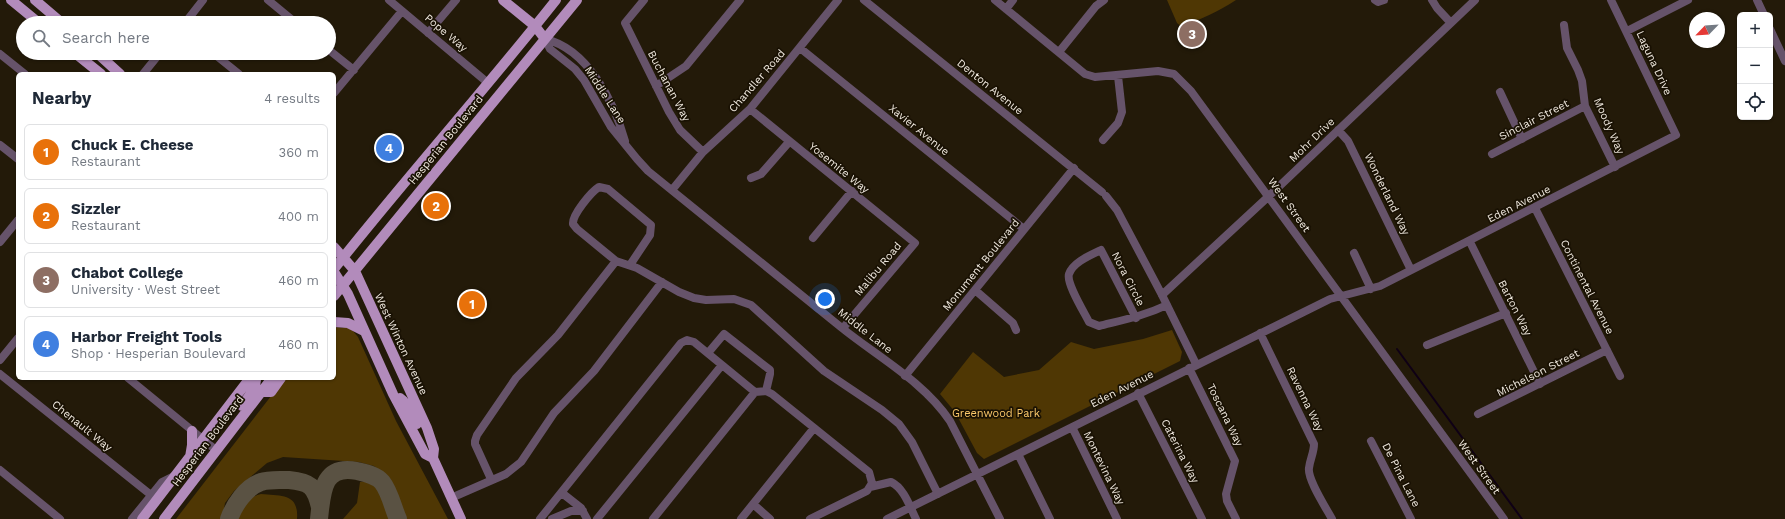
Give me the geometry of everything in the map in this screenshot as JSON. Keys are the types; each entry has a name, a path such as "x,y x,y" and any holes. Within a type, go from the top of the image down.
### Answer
{"main road":[{"path":"11,0 30,16"},
{"path":"35,0 54,16"},
{"path":"503,0 535,26 545,39"},
{"name":"Hesperian Boulevard","path":"336,266 366,228 556,0"},
{"name":"Hesperian Boulevard","path":"336,294 577,0"},
{"path":"84,60 99,72"},
{"path":"105,60 118,72"},
{"name":"West Winton Avenue","path":"336,249 344,256 355,271 427,428 434,448 433,458 461,519"},
{"name":"West Winton Avenue","path":"336,275 348,294 393,394 425,454 433,458"},
{"path":"336,322 348,323 364,331"},
{"name":"Hesperian Boulevard","path":"142,519 249,380"},
{"path":"234,427 238,411 252,392 257,380"},
{"name":"Hesperian Boulevard","path":"164,519 270,380"},
{"path":"261,392 271,392 280,380"},
{"path":"393,394 403,399 417,424 427,428"},
{"path":"189,459 192,445 192,431"}],"street":[{"path":"191,16 204,0"},
{"path":"268,0 287,16"},
{"name":"Pope Way","path":"389,0 488,83"},
{"path":"428,33 456,0"},
{"name":"Buchanan Way","path":"644,0 625,23 656,86 680,130 703,152"},
{"path":"656,86 686,66 740,0"},
{"name":"Chandler Road","path":"672,190 703,152 750,109 838,0"},
{"name":"Denton Avenue","path":"864,0 1074,168 1104,194 1117,210 1162,295 1193,366"},
{"name":"West Street","path":"995,0 1086,74 1094,77 1118,76 1158,71 1174,74 1190,91 1269,196 1502,518"},
{"path":"1006,9 1013,0"},
{"path":"1059,52 1096,6 1104,0"},
{"path":"1375,0 1378,2 1384,0"},
{"path":"1432,0 1450,22"},
{"name":"Mohr Drive","path":"1162,295 1269,196 1450,22 1475,0"},
{"name":"Laguna Drive","path":"1611,0 1676,135"},
{"path":"1626,31 1688,0"},
{"path":"1757,0 1763,12"},
{"path":"336,92 402,11"},
{"name":"Moody Way","path":"1564,25 1567,48 1582,81 1585,106 1615,167"},
{"path":"1773,35 1785,61"},
{"name":"Middle Lane","path":"545,39 550,49 575,69 584,80 611,127 644,167 843,328 924,391 941,408 1000,519"},
{"name":"Middle Lane","path":"545,39 558,42 578,57 594,75 619,120 625,143"},
{"name":"Xavier Avenue","path":"800,48 1024,229"},
{"path":"0,54 22,72"},
{"path":"336,56 354,70"},
{"path":"145,72 154,60"},
{"path":"222,60 237,72"},
{"path":"1103,140 1118,123 1122,112 1118,76"},
{"path":"1500,92 1522,139"},
{"name":"Sinclair Street","path":"1492,154 1585,106"},
{"name":"Yosemite Way","path":"750,109 915,243"},
{"name":"Wonderland Way","path":"1338,130 1351,148 1412,270"},
{"name":"Eden Avenue","path":"887,519 1330,298 1371,289 1470,242 1676,135"},
{"path":"751,178 761,174 789,142"},
{"path":"0,145 16,157"},
{"name":"Monument Boulevard","path":"905,376 1074,168"},
{"path":"630,265 650,235 652,228 651,225 611,192 605,188 599,187 594,191 573,219 573,224 577,229 616,261 630,265 694,298 706,300 734,299 751,305 824,371 882,410 899,424 912,442 938,494"},
{"path":"813,238 852,191"},
{"name":"Continental Avenue","path":"1535,208 1620,376"},
{"path":"0,242 16,222"},
{"name":"Barton Way","path":"1470,242 1540,384"},
{"name":"Malibu Road","path":"843,328 915,243"},
{"name":"Nora Circle","path":"1136,318 1101,250 1072,268 1068,274 1069,282 1089,322 1099,326 1136,318 1146,315 1167,305"},
{"path":"1354,252 1371,289"},
{"path":"491,479 474,441 477,435 516,378 558,335 616,261"},
{"path":"451,498 511,471 521,462 554,413 594,371 662,282"},
{"path":"974,290 1013,323 1016,330"},
{"path":"1427,345 1506,314"},
{"path":"708,353 724,334 770,370 766,391"},
{"name":"Ravenna Way","path":"1260,334 1314,444 1314,453 1308,469 1332,519"},
{"path":"0,360 16,340"},
{"path":"540,519 681,344 688,340 691,340 708,353 755,392 766,391 772,394 866,469 871,479 870,487"},
{"name":"Michelson Street","path":"1478,414 1607,350"},
{"path":"597,519 722,365"},
{"name":"Toscana Way","path":"1193,366 1235,461 1226,494 1227,501 1236,519"},
{"name":"Chenault Way","path":"0,374 151,495"},
{"path":"130,380 216,450"},
{"path":"653,519 755,392"},
{"name":"Caterina Way","path":"1138,393 1202,519"},
{"name":"Montevina Way","path":"1072,427 1117,519"},
{"path":"741,519 814,428"},
{"name":"De Pina Lane","path":"1371,441 1411,519"},
{"path":"1018,454 1050,519"},
{"path":"0,470 60,519"},
{"name":"Hesperian Boulevard","path":"132,519 162,482 178,473"},
{"path":"810,519 870,487 891,482 900,489 916,519"},
{"path":"562,493 583,511 587,519"},
{"path":"753,504 770,519"},
{"path":"552,519 571,511 583,511"}],"green space":[{"path":"1167,0 1236,0 1182,27 1177,23"},
{"path":"345,326 353,331 358,337 396,421 448,519 406,519 386,475 374,466 359,462 283,457 267,463 234,491 225,503 222,519 176,519 283,380 336,380 336,327 343,328"},
{"name":"Greenwood Park","path":"1172,330 1182,352 1180,361 984,459 977,453 955,412 940,394 973,352 1004,377 1039,370 1071,342 1094,349 1143,339"},
{"path":"368,481 373,483 381,491 392,519 343,519 357,503 360,482"},
{"path":"261,494 282,496 292,500 297,511 297,519 235,519 245,503 253,497"}],"waterway":[{"path":"1397,349 1522,519"}],"taxiway":[{"path":"319,519 321,500 326,483 330,476 345,470 357,471 374,476 380,480 387,490 398,519"},
{"path":"229,519 241,497 256,484 267,480 289,480 307,484 314,490 320,507"}],"place":[{"name":"Chabot College","path":"1192,34"},
{"name":"Harbor Freight Tools","path":"389,148"},
{"name":"Sizzler","path":"436,206"},
{"name":"Chuck E. Cheese","path":"472,304"}]}
